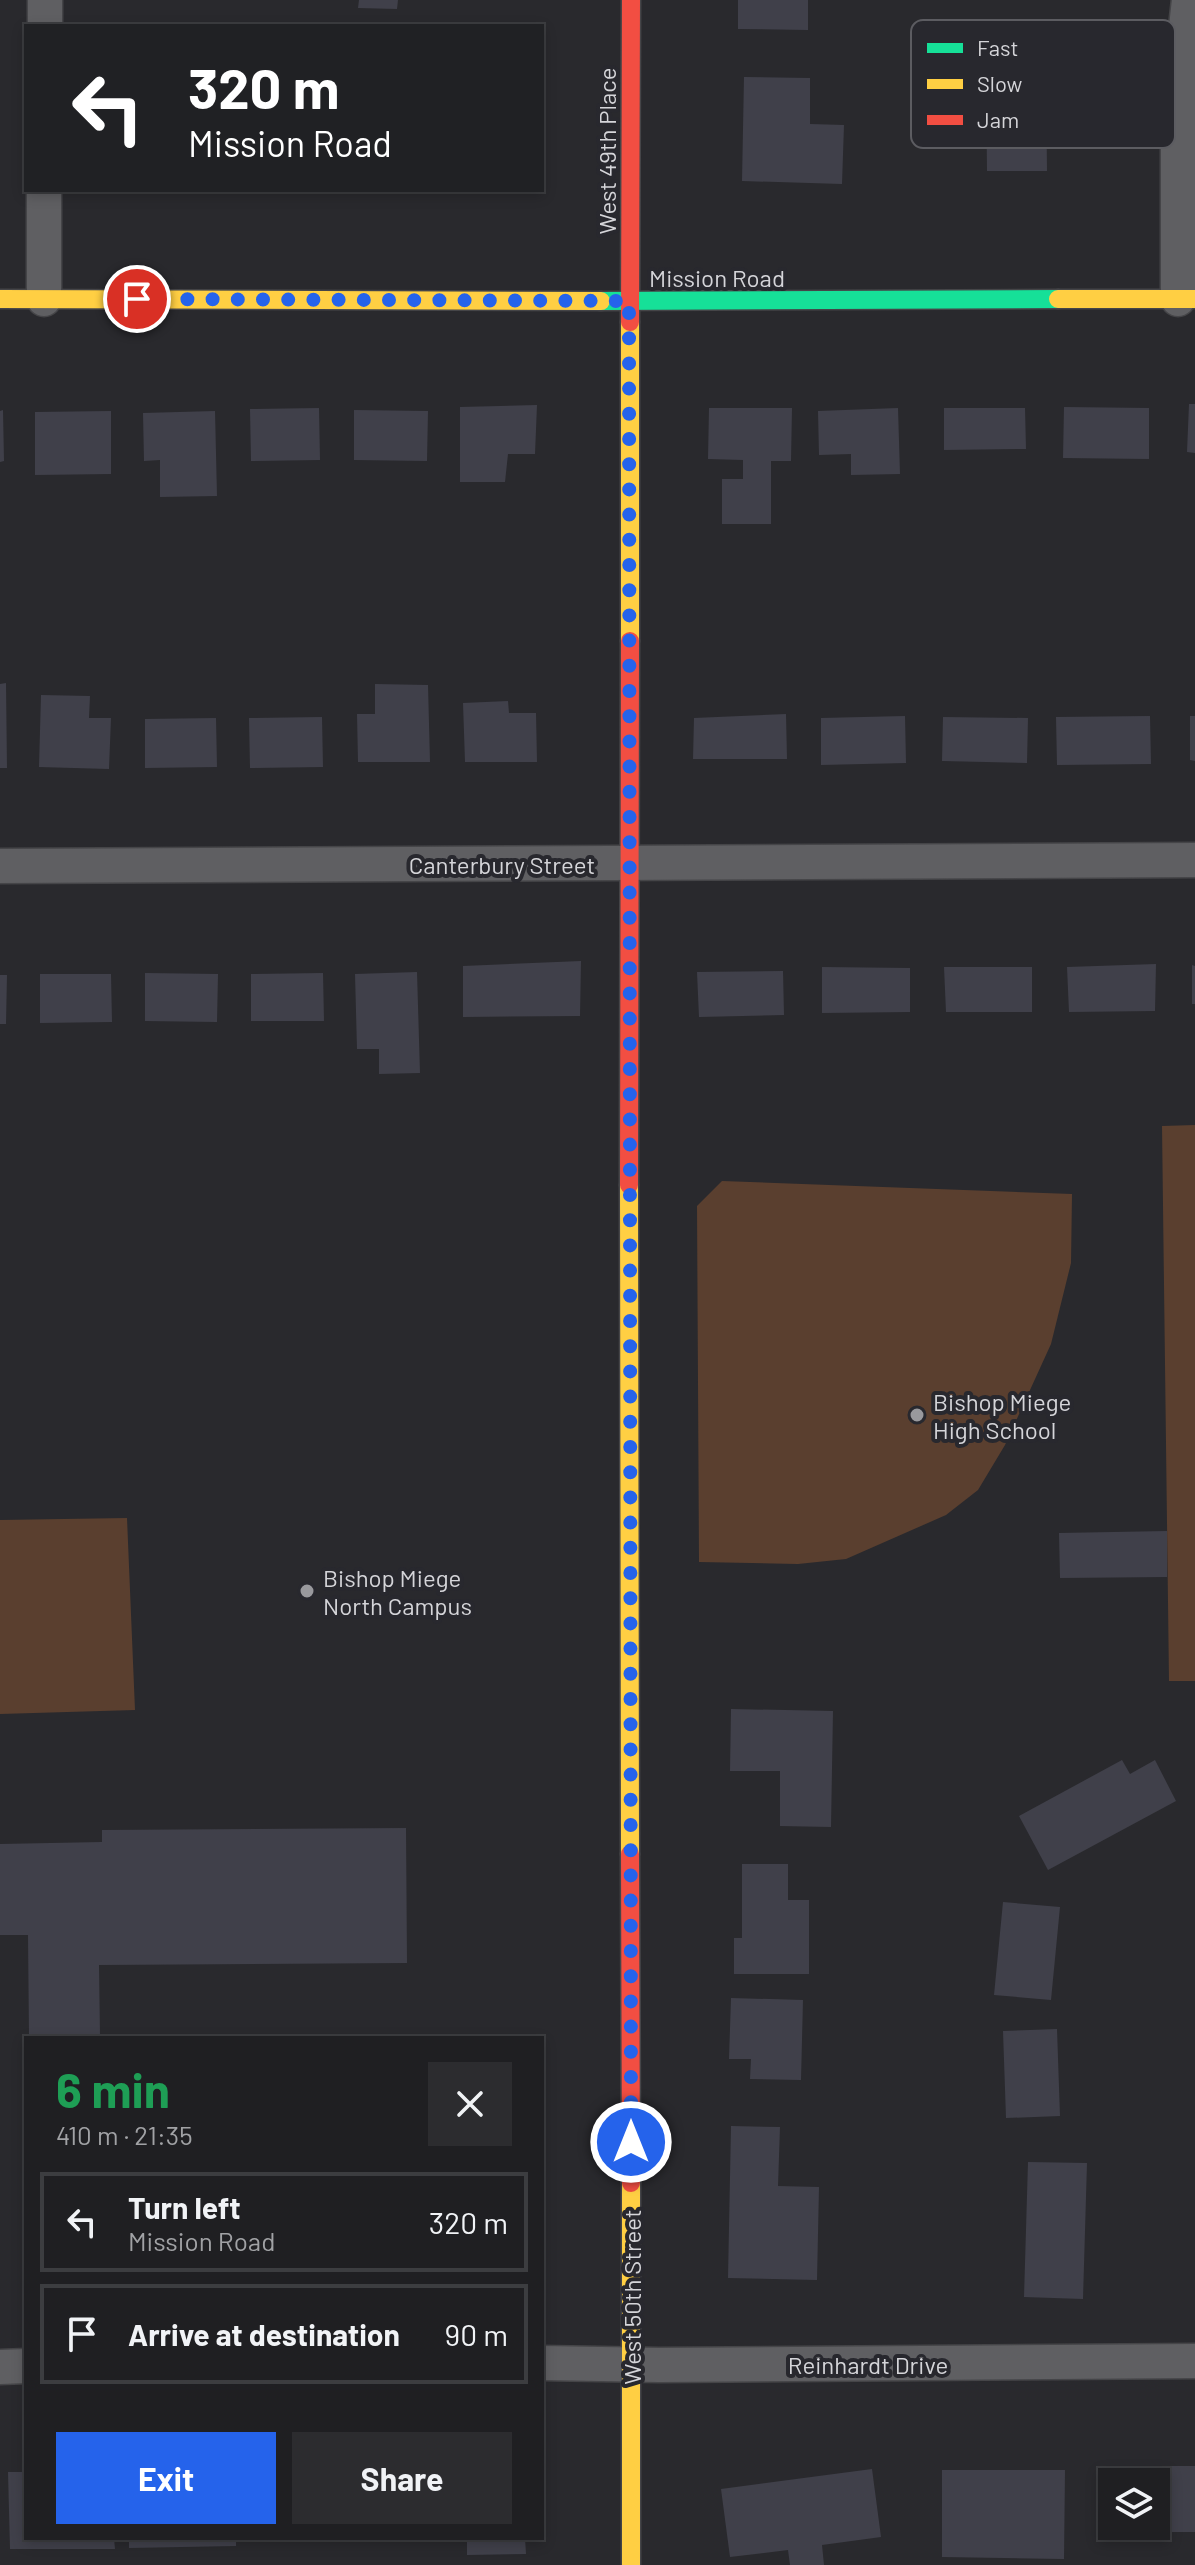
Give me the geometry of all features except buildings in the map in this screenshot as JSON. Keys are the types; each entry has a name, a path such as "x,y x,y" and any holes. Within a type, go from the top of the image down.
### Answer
{"street":[{"path":"45,0 45,24"},
{"name":"West 49th Place","path":"629,301 631,0"},
{"path":"1187,299 1178,99 1189,0"},
{"path":"44,192 44,299"},
{"name":"Mission Road","path":"0,299 1187,299"},
{"name":"West 50th Street","path":"629,301 631,2565"},
{"name":"Canterbury Street","path":"0,866 1195,860"},
{"name":"Reinhardt Drive","path":"544,2363 1195,2361"},
{"path":"0,2367 24,2366"}],"shaded area":[{"path":"1195,1125 1195,1681 1169,1681 1162,1126"},
{"path":"722,1181 1072,1194 1071,1263 1051,1344 1005,1445 978,1490 946,1515 846,1559 798,1564 699,1562 697,1206"},
{"path":"127,1518 135,1710 0,1714 0,1520"}],"traffic: fast":[{"path":"601,301 1058,299"}],"traffic: slow":[{"path":"0,299 601,301"},
{"path":"1058,299 1195,299"},
{"path":"630,322 630,641"},
{"path":"629,1185 630,1854"},
{"path":"631,2183 631,2565"}],"traffic: jam":[{"path":"630,322 631,0"},
{"path":"629,1185 630,641"},
{"path":"630,1854 631,2183"}],"place":[{"name":"Bishop Miege High School","path":"917,1415"},
{"name":"Bishop Miege North Campus","path":"307,1591"}],"route":[{"path":"137,299 629,301 631,2142"}]}
